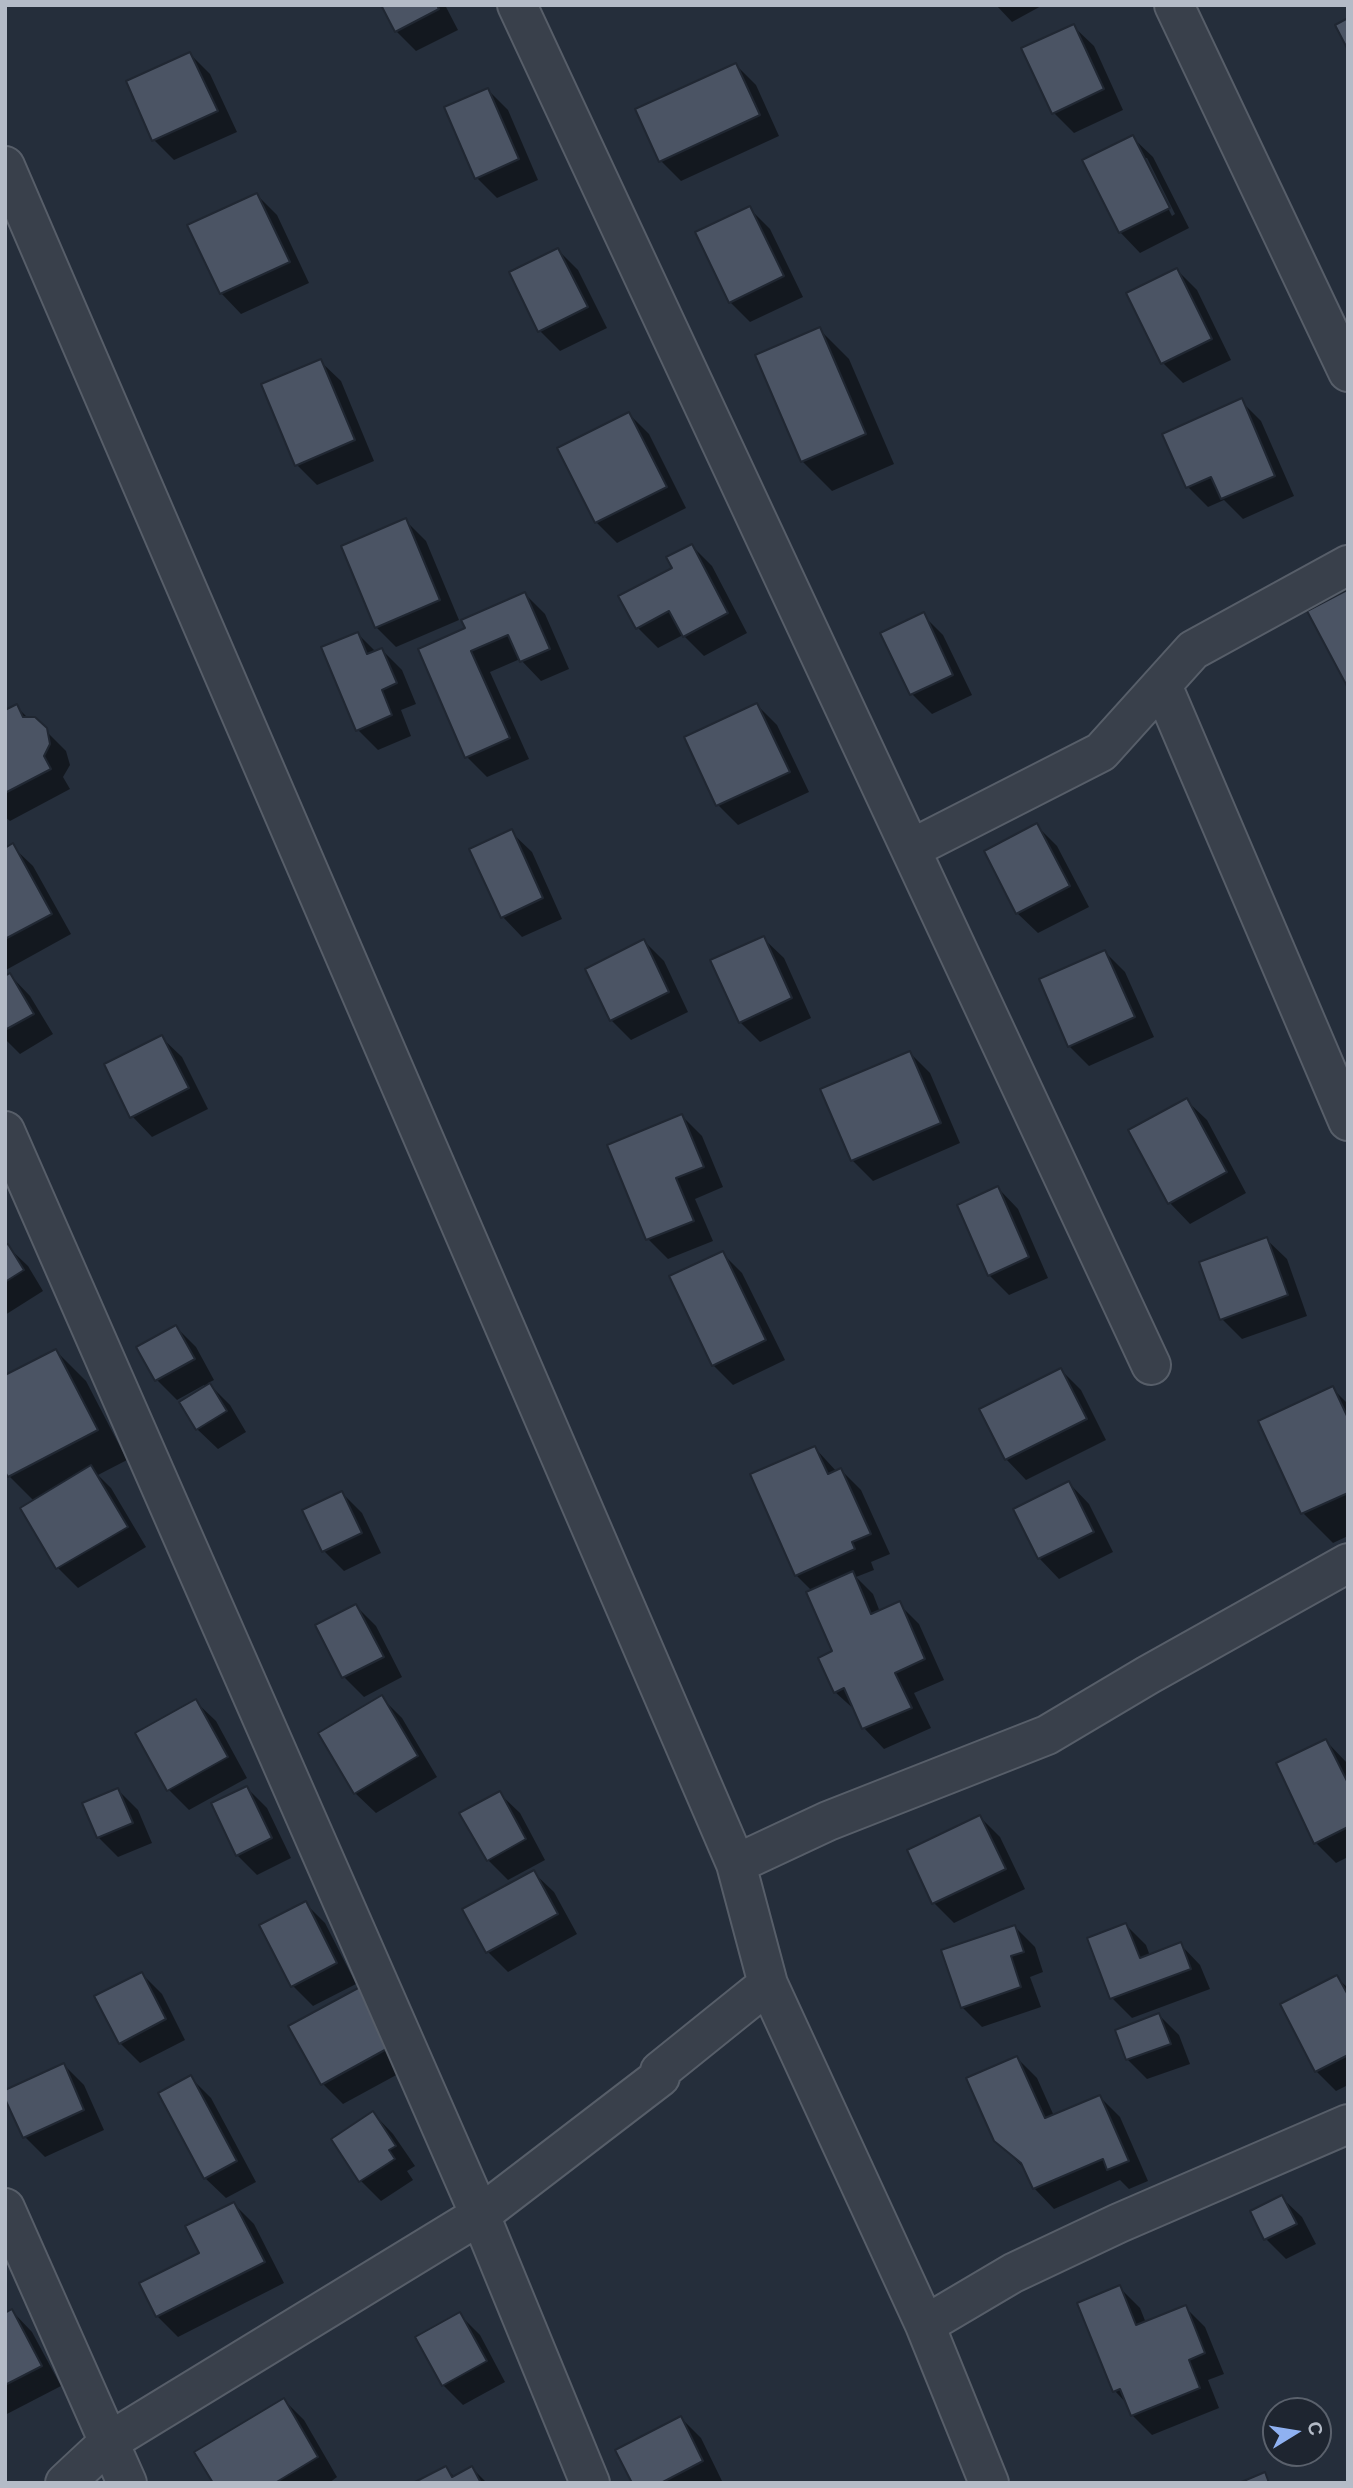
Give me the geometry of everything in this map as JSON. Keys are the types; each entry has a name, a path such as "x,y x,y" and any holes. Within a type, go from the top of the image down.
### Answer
{"street":[{"path":"517,5 1151,1365"},
{"path":"1174,5 1348,372"},
{"path":"5,166 736,1864 768,1984 925,2325 989,2483"},
{"path":"911,849 1101,752 1193,650 1348,565"},
{"path":"1162,685 1348,1121"},
{"path":"5,1131 481,2215 590,2483"},
{"path":"736,1864 828,1821 1047,1735 1348,1563"},
{"path":"65,2483 110,2441 481,2215 660,2077 660,2071 768,1984"},
{"path":"925,2325 1013,2273 1119,2223 1348,2124"},
{"path":"5,2208 127,2483"}],"building":[{"path":"381,5 437,5 439,9 395,32"},
{"path":"1348,18 1348,50 1335,25"},
{"path":"1074,24 1104,89 1052,114 1021,48"},
{"path":"190,52 218,111 152,141 126,81"},
{"path":"736,63 760,115 659,162 635,109"},
{"path":"488,88 519,159 475,179 444,107"},
{"path":"1133,135 1170,208 1119,233 1082,160"},
{"path":"257,193 290,262 220,294 187,225"},
{"path":"750,206 784,276 729,303 695,232"},
{"path":"558,248 588,307 538,332 509,272"},
{"path":"1177,268 1212,339 1161,364 1126,293"},
{"path":"820,327 866,434 801,462 755,355"},
{"path":"321,359 355,440 295,466 261,384"},
{"path":"1242,398 1275,476 1221,499 1211,477 1186,488 1162,434"},
{"path":"629,412 667,487 595,523 557,448"},
{"path":"406,518 440,600 375,628 341,546"},
{"path":"692,544 728,613 683,637 669,611 636,629 618,596 672,568 666,557"},
{"path":"1347,590 1348,592 1348,688 1307,611"},
{"path":"525,592 550,649 520,662 508,635 471,651 510,738 465,758 418,649 465,628 461,620"},
{"path":"924,612 953,675 910,695 880,633"},
{"path":"358,632 367,654 382,648 397,683 382,690 392,715 356,731 321,647"},
{"path":"757,703 790,772 716,806 684,737"},
{"path":"17,704 23,717 35,717 47,728 50,744 44,756 51,769 5,793 5,710"},
{"path":"1037,823 1070,886 1016,914 984,851"},
{"path":"512,829 543,898 501,918 469,849"},
{"path":"13,843 52,914 5,939 5,848"},
{"path":"764,936 792,998 739,1023 710,960"},
{"path":"644,939 669,992 610,1021 585,969"},
{"path":"1105,950 1135,1017 1068,1047 1039,979"},
{"path":"10,973 34,1014 5,1030 5,976"},
{"path":"162,1035 189,1088 130,1118 104,1064"},
{"path":"910,1051 941,1123 851,1161 820,1089"},
{"path":"1187,1098 1227,1172 1168,1204 1128,1130"},
{"path":"682,1114 704,1167 676,1178 694,1221 646,1240 607,1145"},
{"path":"998,1186 1029,1257 988,1276 957,1205"},
{"path":"1267,1237 1288,1295 1220,1320 1199,1262"},
{"path":"8,1244 24,1270 5,1282 5,1245"},
{"path":"723,1251 766,1340 712,1366 669,1276"},
{"path":"176,1325 195,1359 155,1381 136,1347"},
{"path":"56,1349 98,1430 8,1477 5,1472 5,1375"},
{"path":"1061,1368 1087,1419 1005,1460 979,1409"},
{"path":"210,1383 227,1411 196,1430 179,1402"},
{"path":"1333,1386 1348,1418 1348,1493 1301,1514 1258,1421"},
{"path":"815,1446 828,1474 841,1468 871,1534 852,1542 855,1549 795,1576 750,1474"},
{"path":"91,1465 128,1527 56,1569 20,1508"},
{"path":"1069,1481 1094,1532 1038,1559 1013,1509"},
{"path":"342,1491 362,1533 322,1552 302,1510"},
{"path":"853,1571 871,1614 900,1601 925,1659 895,1673 912,1708 862,1729 844,1688 834,1693 818,1658 832,1651 806,1592"},
{"path":"356,1604 384,1657 342,1678 315,1625"},
{"path":"382,1695 418,1756 354,1794 318,1733"},
{"path":"196,1699 228,1757 167,1791 135,1733"},
{"path":"1326,1739 1348,1783 1348,1827 1314,1844 1276,1763"},
{"path":"247,1786 272,1838 236,1856 211,1803"},
{"path":"118,1788 133,1823 97,1838 82,1803"},
{"path":"500,1791 526,1839 487,1861 459,1813"},
{"path":"980,1815 1006,1869 932,1904 907,1850"},
{"path":"534,1870 558,1914 486,1953 462,1909"},
{"path":"306,1901 337,1963 291,1987 259,1925"},
{"path":"1126,1923 1140,1958 1181,1942 1191,1969 1110,1999 1087,1938"},
{"path":"1015,1925 1024,1952 1011,1956 1021,1987 961,2008 941,1950"},
{"path":"142,1972 166,2019 119,2044 94,1996"},
{"path":"1337,1975 1348,1995 1348,2055 1315,2072 1280,2004"},
{"path":"360,1987 392,2046 321,2085 288,2026"},
{"path":"1159,2013 1171,2044 1126,2060 1115,2030"},
{"path":"1017,2056 1045,2118 1100,2095 1129,2161 1107,2170 1103,2159 1033,2189 1021,2163 994,2141 966,2078"},
{"path":"64,2063 84,2110 23,2138 5,2099 5,2090"},
{"path":"191,2075 237,2161 204,2179 158,2093"},
{"path":"373,2111 396,2146 389,2150 395,2159 359,2182 331,2139"},
{"path":"1282,2195 1297,2224 1264,2240 1250,2211"},
{"path":"234,2202 265,2262 156,2317 139,2283 199,2253 185,2226"},
{"path":"1120,2285 1136,2325 1186,2305 1205,2353 1189,2360 1200,2388 1131,2416 1120,2389 1113,2392 1077,2303"},
{"path":"12,2309 42,2366 5,2385 5,2313"},
{"path":"460,2312 487,2361 442,2386 415,2337"},
{"path":"284,2398 318,2457 275,2483 213,2483 194,2452"},
{"path":"681,2416 703,2461 661,2483 632,2483 615,2450"},
{"path":"446,2466 452,2477 472,2466 481,2483 413,2483"},
{"path":"1265,2472 1269,2483 1239,2483"}]}
